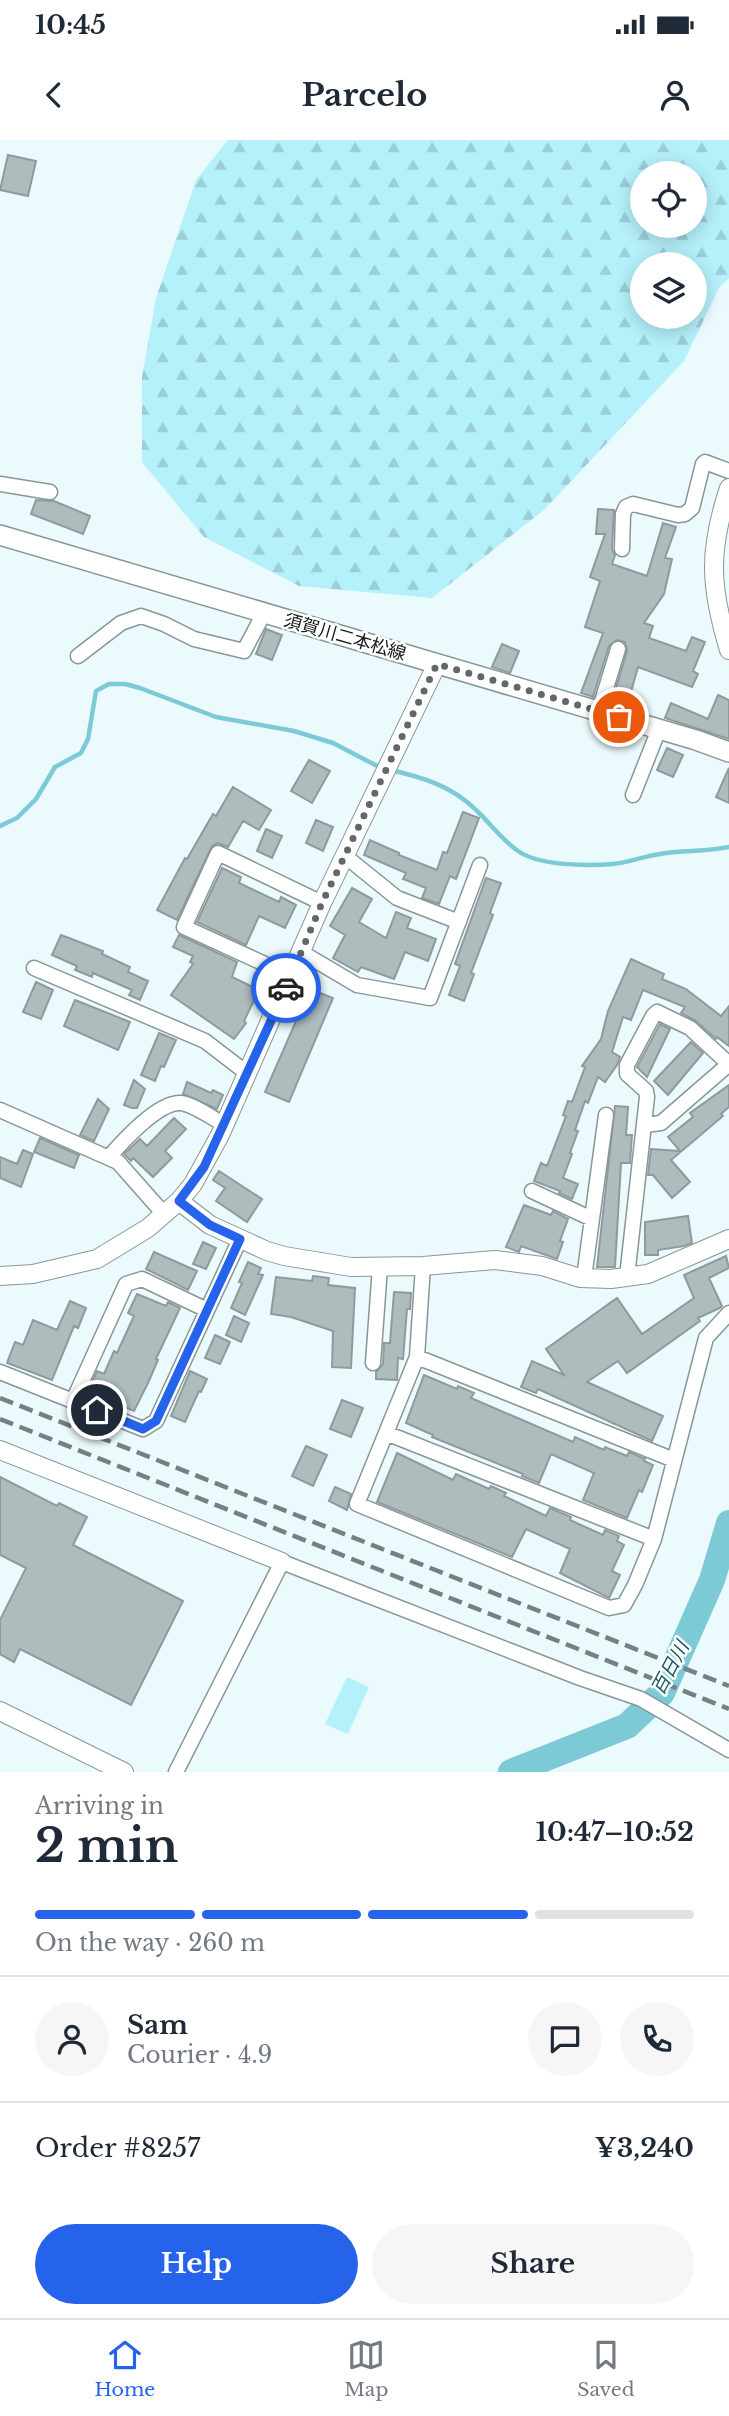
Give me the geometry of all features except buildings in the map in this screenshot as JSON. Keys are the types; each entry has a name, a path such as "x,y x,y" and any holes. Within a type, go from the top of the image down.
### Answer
{"main road":[{"name":"須賀川二本松線","path":"0,535 599,711 729,752"}],"street":[{"path":"622,549 623,514 626,507 633,505 678,515 685,514 692,508 705,462 729,471"},
{"path":"0,484 50,492"},
{"path":"729,490 715,534 713,572 715,595 729,650"},
{"path":"78,656 121,623 141,616 194,639 244,651 264,613"},
{"path":"599,711 618,649"},
{"path":"0,1276 33,1274 97,1259 148,1228 179,1201 204,1167 248,1074 322,903 437,664"},
{"path":"633,794 659,729"},
{"path":"291,976 184,927 219,853 322,903"},
{"path":"345,856 397,898 459,922"},
{"path":"301,953 357,985 430,998 480,865"},
{"path":"34,968 205,1041 248,1074"},
{"path":"627,1277 648,1097 646,1091 627,1074 627,1065 657,1012 690,1028 729,1064 661,1123 645,1125"},
{"path":"109,1157 143,1120 177,1102 225,1125"},
{"path":"0,1110 118,1161 164,1214"},
{"path":"583,1278 606,1115"},
{"path":"532,1191 592,1219"},
{"path":"179,1201 210,1225 284,1256 351,1267 423,1266 495,1260 542,1266 583,1278 611,1279 648,1274 729,1240"},
{"path":"0,1372 143,1429 156,1421 240,1239"},
{"path":"423,1266 417,1357 357,1504 610,1608 624,1605 654,1539 706,1338 729,1313"},
{"path":"373,1363 380,1268"},
{"path":"73,1401 126,1284 142,1279 207,1310"},
{"path":"417,1357 674,1460"},
{"path":"386,1433 654,1539"},
{"path":"0,1450 580,1678 641,1699 729,1750"},
{"path":"176,1772 282,1562"},
{"path":"0,1711 124,1772"}],"green space":[{"path":"228,140 729,140 729,278 719,288 707,313 707,252 630,252 630,329 699,329 684,361 544,510 432,598 299,586 204,537 142,462 142,377 156,298 196,180"},
{"path":"347,1677 369,1687 348,1734 325,1724"}],"waterway":[{"path":"0,826 17,818 36,799 55,767 81,753 88,739 96,691 109,684 140,688 216,717 294,731 333,743 381,768"},
{"path":"390,770 425,779 457,795 476,810 512,847 538,860 577,865 613,864 660,854 729,847"},
{"name":"百日川","path":"511,1772 627,1726 662,1693 712,1580 729,1523"}],"railway":[{"path":"0,1398 729,1686"},
{"path":"0,1419 729,1709"}],"way so far":[{"path":"286,988 322,903 437,664 619,717"}],"route":[{"path":"97,1410 143,1429 156,1421 240,1239 210,1225 179,1201 204,1167 286,988"}]}
